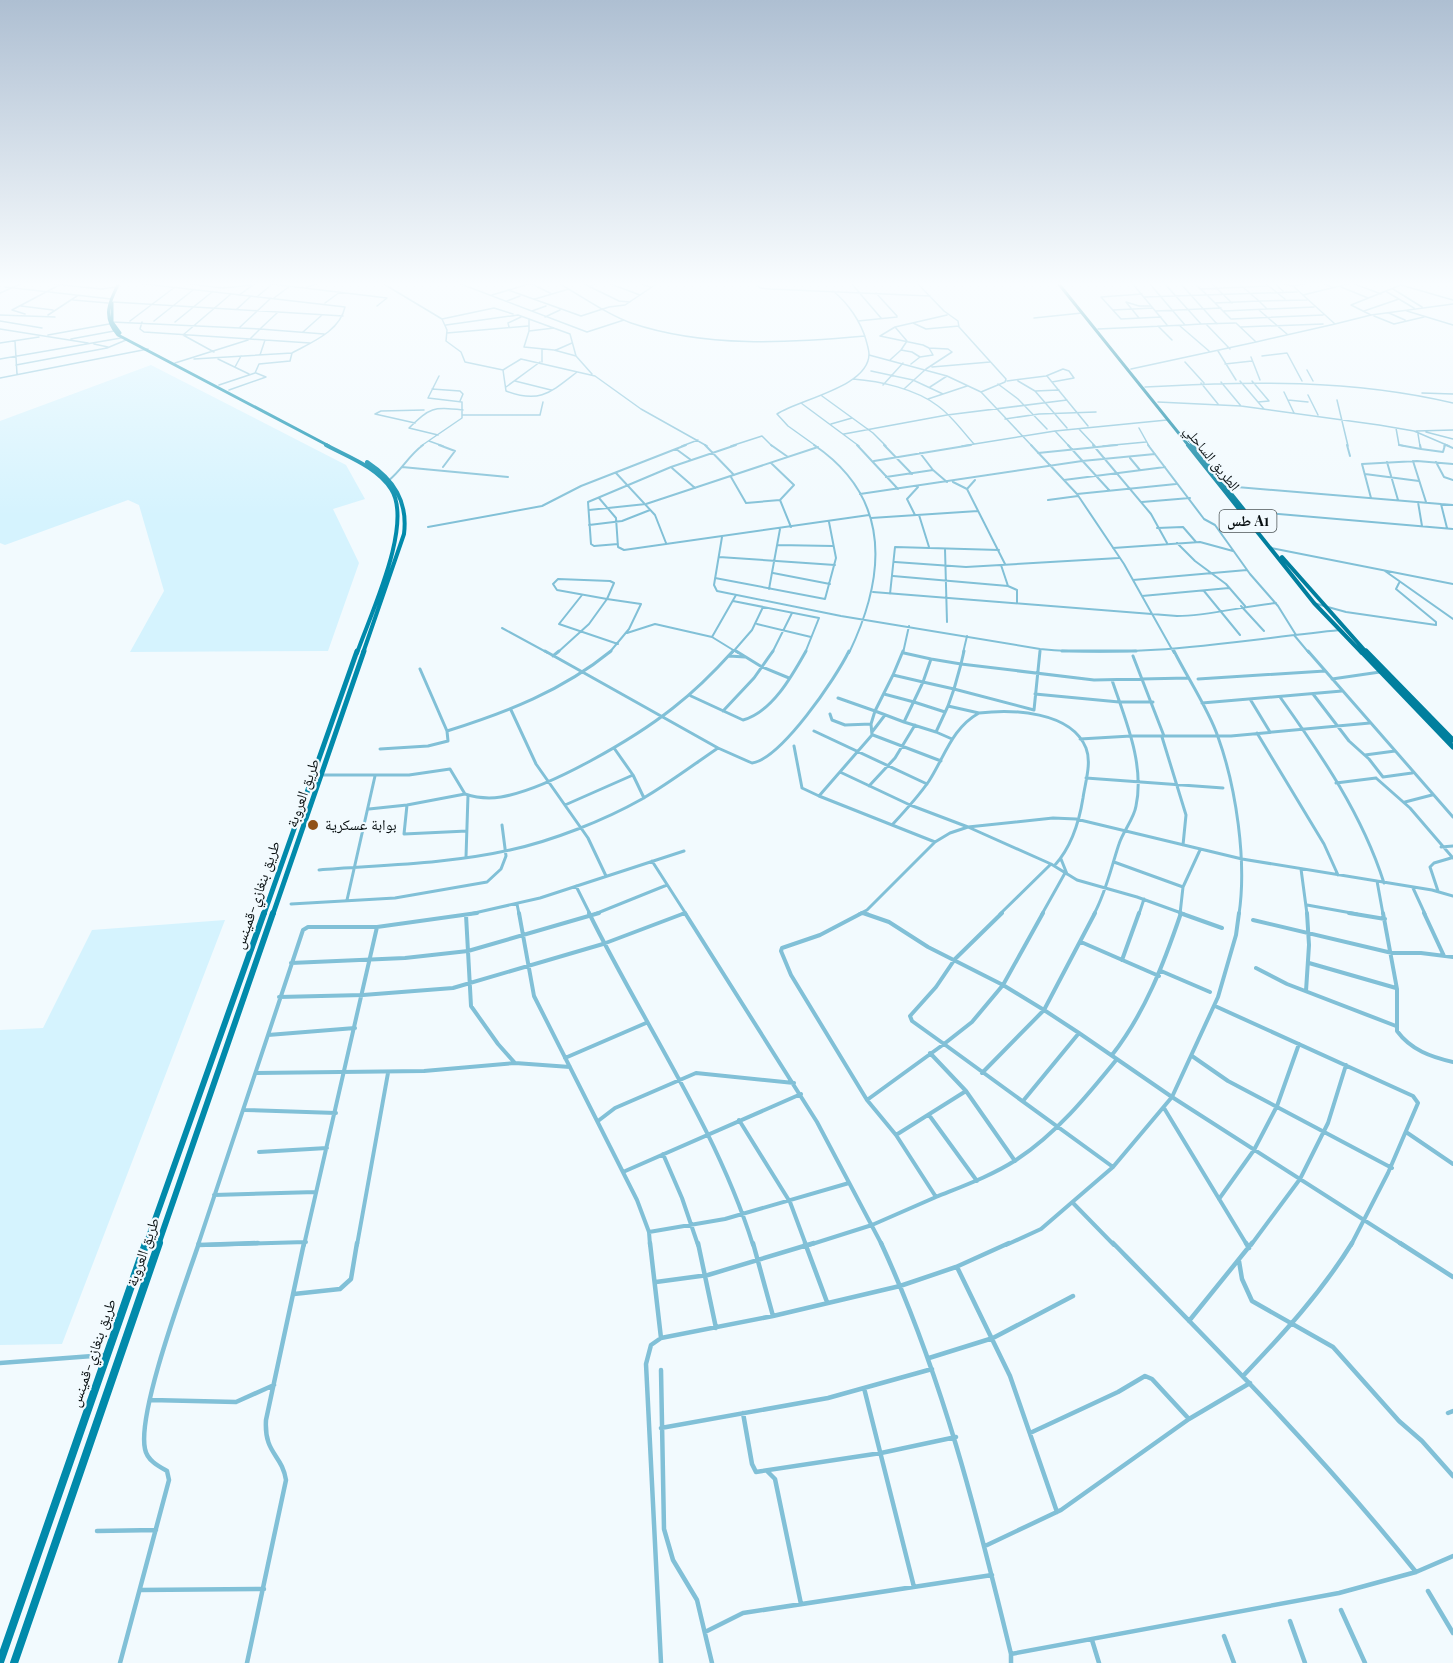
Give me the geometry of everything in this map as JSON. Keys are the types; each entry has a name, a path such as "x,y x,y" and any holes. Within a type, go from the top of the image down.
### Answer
{"highway":[{"name":"الطريق الساحلي","path":"1122,361 1245,511 1314,603 1453,747"},
{"name":"الطريق الساحلي","path":"1124,361 1158,402 1167,420 1272,548 1323,606 1453,740"}],"main road":[{"name":"طريق بنغازي-قمينس","path":"0,1662 399,529 399,509 389,481 358,460 167,361"},
{"name":"طريق العروبة","path":"14,1663 404,534 405,510 400,494 389,481 362,459 170,361"},
{"path":"294,830 303,830"},
{"path":"72,1456 85,1456"}],"street":[{"path":"16,361 17,375"},
{"path":"16,365 40,361"},
{"path":"0,378 92,361"},
{"path":"175,363 186,361"},
{"path":"222,361 249,374"},
{"path":"235,367 238,361"},
{"path":"255,373 259,364 290,361"},
{"path":"464,361 503,370 516,361"},
{"path":"530,361 593,375"},
{"path":"580,361 593,375 642,409 698,440 714,452 732,476 746,503 780,500 794,485 771,463"},
{"path":"502,628 718,748 752,764 768,756 809,715 844,665 873,592 878,559 870,517 859,494 837,464 777,414 822,396 853,379 864,369 867,361"},
{"path":"660,1663 646,1364 651,1345 661,1338 773,1316 900,1286 956,1267 1033,1234 1073,1203 1113,1167 1172,1097 1215,1005 1236,935 1240,909 1242,859 1235,805 1218,736 1133,580 1077,495 981,392 947,376 893,361"},
{"path":"911,365 916,361"},
{"path":"903,390 926,369 940,361"},
{"path":"1131,369 1172,361"},
{"path":"1223,361 1238,381 1264,409"},
{"path":"1225,364 1252,361 1260,380"},
{"path":"1291,361 1302,381"},
{"path":"506,387 541,362"},
{"path":"930,367 990,362 1006,381"},
{"path":"1185,362 1218,404"},
{"path":"883,385 903,363"},
{"path":"981,392 1006,381 1046,376 1056,370 1065,369 1074,378 1052,382"},
{"path":"503,370 508,392 532,398 542,397 577,372"},
{"path":"1307,370 1313,381"},
{"path":"871,371 913,380 943,394"},
{"path":"219,385 249,374 267,376 229,390"},
{"path":"439,376 428,398 460,401"},
{"path":"930,387 947,376"},
{"path":"1046,376 1088,426"},
{"path":"853,379 903,390 928,399 947,415 974,444"},
{"path":"1016,380 1035,392 1067,428"},
{"path":"1145,387 1260,380 1313,381 1340,382 1417,393 1453,394"},
{"path":"515,381 552,390"},
{"path":"1251,381 1269,401 1258,402"},
{"path":"1221,382 1241,406"},
{"path":"998,384 1024,405 1047,429"},
{"path":"928,399 968,386"},
{"path":"432,389 460,391 462,394 460,401"},
{"path":"1035,392 1059,390"},
{"path":"1284,392 1294,413"},
{"path":"1417,393 1453,403"},
{"path":"1308,395 1318,416"},
{"path":"822,396 867,428 898,457 912,474"},
{"path":"844,434 947,415 1067,400"},
{"path":"1288,400 1308,402"},
{"path":"1337,400 1350,456"},
{"path":"389,481 410,454 461,420 463,403 460,401"},
{"path":"462,415 540,415 543,402"},
{"path":"1158,402 1241,406 1341,419 1453,439"},
{"path":"801,403 844,434 874,460 898,489"},
{"path":"415,423 375,414 380,411 443,408 463,410"},
{"path":"426,410 409,429 439,435"},
{"path":"1005,419 1096,412"},
{"path":"831,424 854,418"},
{"path":"874,460 1055,431 1167,420"},
{"path":"1139,428 1146,442 1204,519 1215,525 1247,570 1276,603 1295,635 1453,817"},
{"path":"1395,428 1399,445 1443,452 1445,444"},
{"path":"1079,429 1119,472 1142,502 1167,543"},
{"path":"1418,432 1453,430"},
{"path":"1055,431 1109,490"},
{"path":"1418,432 1453,447"},
{"path":"1418,432 1420,449"},
{"path":"618,544 593,545 588,503 671,467 762,436 788,457"},
{"path":"428,527 542,506 581,486 698,440"},
{"path":"429,441 455,451 443,467"},
{"path":"1038,453 1146,442"},
{"path":"589,510 646,504 818,447"},
{"path":"676,449 691,460"},
{"path":"920,453 933,470 949,482 967,489 999,550 1008,586"},
{"path":"859,494 1082,461 1155,454"},
{"path":"1130,458 1140,470"},
{"path":"1371,498 1362,464 1413,461 1453,464"},
{"path":"1413,461 1426,502"},
{"path":"1387,462 1398,500"},
{"path":"1436,462 1444,477 1453,480"},
{"path":"402,467 508,477"},
{"path":"671,467 695,488"},
{"path":"1064,480 1165,467"},
{"path":"886,477 933,470"},
{"path":"616,473 646,504 658,522 662,538 666,543"},
{"path":"1365,474 1419,481"},
{"path":"967,489 976,478"},
{"path":"1048,500 1109,490 1178,484"},
{"path":"919,486 907,499 917,515 928,547"},
{"path":"1225,486 1452,506"},
{"path":"599,498 615,515 618,544 622,550 870,517 978,511"},
{"path":"1142,502 1190,498"},
{"path":"780,500 791,528"},
{"path":"1418,502 1422,526"},
{"path":"1441,504 1447,528"},
{"path":"589,525 617,522 650,510"},
{"path":"1245,511 1453,529"},
{"path":"715,578 825,599 835,565 829,522"},
{"path":"1157,528 1184,527 1196,542"},
{"path":"769,589 780,529"},
{"path":"722,537 714,587 717,591 1040,649 1108,652 1172,648 1340,630"},
{"path":"1113,548 1196,542 1213,544 1233,551"},
{"path":"1177,543 1189,556 1229,588 1264,632"},
{"path":"777,545 833,546"},
{"path":"890,594 895,547 999,550"},
{"path":"945,548 947,622"},
{"path":"1272,548 1453,584"},
{"path":"719,557 835,565"},
{"path":"895,562 946,566 1003,565 1119,558"},
{"path":"1133,580 1247,570"},
{"path":"1384,570 1399,583 1413,589 1453,619"},
{"path":"773,573 830,584"},
{"path":"893,576 1008,586 1017,590 1017,603"},
{"path":"447,731 511,710 582,672 618,644 627,634 641,604 608,599 582,595 561,592 553,584 562,578 614,583 608,599 598,615 553,656"},
{"path":"1314,603 1358,614 1436,625 1436,622 1396,588 1399,583"},
{"path":"1142,596 1229,588"},
{"path":"1204,591 1240,635"},
{"path":"873,592 1189,616 1243,606 1276,603"},
{"path":"582,595 559,623 618,644"},
{"path":"712,637 736,595"},
{"path":"691,696 743,720 748,720 777,695 789,678 808,647 819,618 733,601"},
{"path":"369,809 467,795 484,798 498,796 547,781 614,748 664,717 691,696 749,637 764,607"},
{"path":"723,711 746,689 785,630 792,613"},
{"path":"757,623 811,637"},
{"path":"627,634 655,624 712,637 762,666 789,678"},
{"path":"872,733 871,724 875,711 903,652 909,626"},
{"path":"936,732 954,689 967,636"},
{"path":"1034,712 1040,649"},
{"path":"903,652 931,659 1036,675 1112,680 1188,678"},
{"path":"729,656 746,657"},
{"path":"1133,656 1153,702 1187,820 1183,845"},
{"path":"904,722 931,659"},
{"path":"380,749 445,742 448,739 447,731 420,669"},
{"path":"1198,679 1325,671"},
{"path":"1332,678 1380,672"},
{"path":"893,675 954,689 1034,712 1068,728 1080,739 1088,754 1079,819 1061,859 956,959 936,987 910,1016 912,1021 1113,1167"},
{"path":"982,1073 1044,1010 1081,942 1105,889 1120,841 1127,831 1136,808 1138,783 1131,736 1112,680"},
{"path":"1202,704 1342,691"},
{"path":"884,694 945,712"},
{"path":"1035,694 1119,702 1153,702"},
{"path":"1313,694 1349,741 1365,755 1383,777"},
{"path":"1280,697 1304,730 1373,847 1384,883"},
{"path":"838,698 952,739"},
{"path":"1250,699 1270,732"},
{"path":"948,706 979,713 1034,712"},
{"path":"511,710 525,743 547,781 599,854 606,876"},
{"path":"892,825 927,784 952,739 964,723 979,713"},
{"path":"830,714 832,720 840,724 871,724"},
{"path":"819,796 858,751 885,715"},
{"path":"1080,739 1131,736 1218,736 1370,723"},
{"path":"869,786 902,748 915,725"},
{"path":"814,731 927,784"},
{"path":"872,733 902,748 941,761"},
{"path":"1257,733 1324,844 1338,874"},
{"path":"794,746 802,788 935,842"},
{"path":"614,748 633,775 644,798"},
{"path":"319,870 508,851 581,827 644,798 718,748"},
{"path":"1365,755 1395,751"},
{"path":"322,775 420,775 450,769 467,795 466,857"},
{"path":"840,772 1053,865 1067,874 1222,928"},
{"path":"1336,783 1412,772"},
{"path":"565,805 633,775"},
{"path":"347,900 375,776"},
{"path":"1086,778 1223,788"},
{"path":"1376,778 1405,802 1452,858 1434,863 1430,867 1438,891"},
{"path":"1405,802 1432,795"},
{"path":"407,805 404,834 466,831"},
{"path":"936,1197 896,1135 867,1100 791,975 781,950 820,935 862,913 935,842 950,833 968,827 1053,818 1079,819 1242,859 1452,895"},
{"path":"291,904 395,898 487,882 507,861 508,851 502,825"},
{"path":"1441,847 1453,846"},
{"path":"1112,1055 1127,1036 1159,976 1180,912 1184,887 1200,849"},
{"path":"120,1663 169,1476 167,1471 148,1459 145,1450 146,1423 151,1400 214,1195 245,1110 290,963 305,928 377,927 466,915 517,904 684,851"},
{"path":"1061,859 1067,874"},
{"path":"652,861 801,1094 872,1226 900,1286 929,1359 956,1437 985,1546 1011,1654 1011,1663"},
{"path":"1114,862 1184,887"},
{"path":"1301,869 1309,933 1306,991"},
{"path":"867,1100 972,1022 1003,985 1067,874"},
{"path":"1377,881 1392,953 1399,1003 1396,1026 1401,1038 1433,1057 1453,1062"},
{"path":"290,963 468,951 590,916 667,885"},
{"path":"576,886 603,944 679,1079 706,1135 743,1216 773,1316"},
{"path":"1413,888 1444,956"},
{"path":"1122,960 1144,899"},
{"path":"517,904 534,996 640,1205 649,1232 661,1338"},
{"path":"1307,905 1385,919"},
{"path":"279,997 363,995 443,989 603,944 685,913"},
{"path":"862,913 876,915 927,947 984,973 1453,1277"},
{"path":"466,915 473,1011 515,1063"},
{"path":"1253,920 1392,953 1453,957"},
{"path":"247,1663 286,1480 283,1468 269,1450 264,1432 377,927"},
{"path":"1081,942 1159,976"},
{"path":"1309,963 1397,988"},
{"path":"1256,968 1277,980 1396,1026"},
{"path":"1161,971 1210,992"},
{"path":"1215,1005 1346,1065 1416,1099 1418,1103 1392,1168 1328,1281 1292,1326 1243,1376"},
{"path":"565,1058 647,1023"},
{"path":"268,1035 355,1028"},
{"path":"1023,1101 1078,1033"},
{"path":"1219,1199 1254,1150 1277,1106 1299,1044"},
{"path":"930,1053 966,1090 1015,1161"},
{"path":"1192,1056 1228,1081 1392,1168"},
{"path":"656,1282 708,1275 872,1226 977,1181 1015,1161 1033,1148 1096,1085 1117,1059"},
{"path":"256,1073 388,1072 515,1063 570,1067"},
{"path":"1189,1321 1239,1261 1300,1179 1328,1123 1346,1065"},
{"path":"294,1294 340,1289 351,1279 388,1072"},
{"path":"598,1121 615,1107 696,1072 794,1083"},
{"path":"896,1135 966,1090"},
{"path":"623,1172 801,1094"},
{"path":"1164,1108 1248,1248"},
{"path":"245,1110 336,1113"},
{"path":"929,1115 977,1181"},
{"path":"739,1120 790,1202 827,1302"},
{"path":"1406,1132 1453,1164"},
{"path":"259,1152 327,1148"},
{"path":"663,1154 695,1227 708,1275 716,1328"},
{"path":"649,1232 695,1227 743,1216 849,1183"},
{"path":"214,1195 316,1192"},
{"path":"1073,1203 1340,1478 1416,1572"},
{"path":"199,1245 306,1242"},
{"path":"1239,1261 1242,1279 1252,1301 1292,1326 1326,1342 1343,1355 1399,1421 1422,1441 1453,1476"},
{"path":"956,1267 993,1338 1057,1512"},
{"path":"929,1359 993,1338 1073,1296"},
{"path":"0,1362 107,1355"},
{"path":"661,1428 828,1398 932,1369"},
{"path":"661,1370 664,1530 673,1560 697,1600 712,1663"},
{"path":"1029,1433 1118,1392 1142,1376 1152,1379 1189,1419"},
{"path":"985,1546 1057,1512 1189,1419 1250,1383"},
{"path":"151,1400 236,1402 275,1385"},
{"path":"864,1388 914,1587"},
{"path":"742,1413 753,1469 756,1472 881,1453 956,1437"},
{"path":"767,1471 775,1479 801,1604"},
{"path":"97,1531 156,1530"},
{"path":"1011,1654 1339,1593 1416,1572 1453,1556"},
{"path":"705,1632 743,1613 992,1575"},
{"path":"140,1590 264,1589"},
{"path":"1428,1591 1453,1634"},
{"path":"1341,1610 1365,1663"},
{"path":"1290,1621 1305,1663"},
{"path":"1224,1636 1234,1663"},
{"path":"1092,1640 1099,1663"}],"shaded area":[{"path":"151,365 346,465 365,499 333,509 359,563 328,651 130,652 164,591 139,505 128,500 5,545 0,543 0,421"},
{"path":"225,920 62,1344 0,1345 0,1030 43,1028 92,930"}],"place":[{"name":"بوابة عسكرية","path":"313,825"}]}
